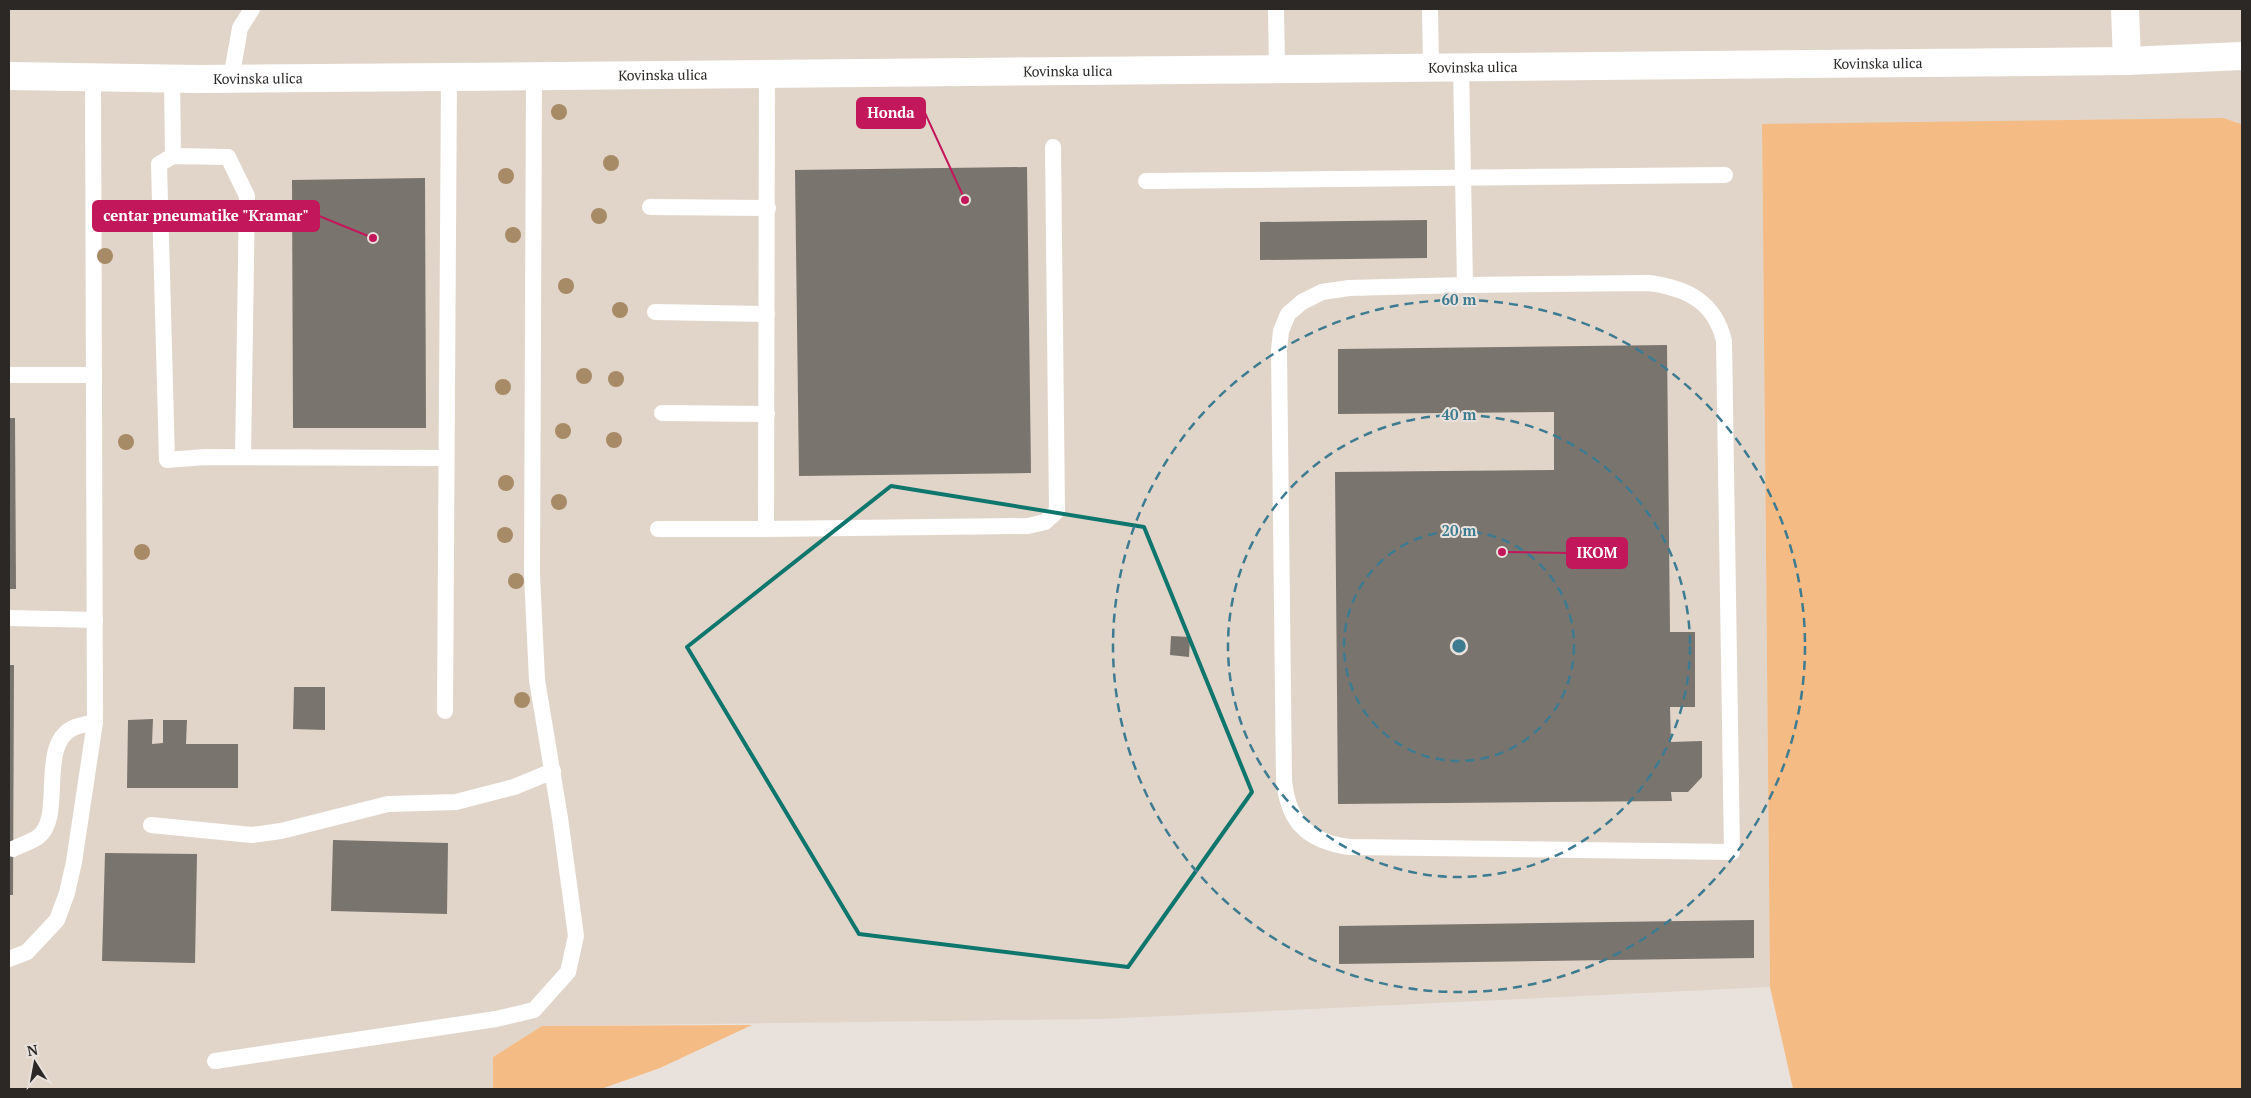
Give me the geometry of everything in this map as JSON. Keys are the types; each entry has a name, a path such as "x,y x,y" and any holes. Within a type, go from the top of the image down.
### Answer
{"street":[{"path":"2125,9 2127,60"},
{"name":"Kovinska ulica","path":"9,76 231,79 2127,60 2242,56"}],"lane":[{"path":"231,79 240,28 252,9"},
{"path":"1276,9 1277,68"},
{"path":"1430,9 1431,66"},
{"path":"1461,66 1464,285"},
{"path":"766,529 767,74"},
{"path":"215,1061 496,1019 534,1010 568,972 576,936 553,772 537,680 532,575 534,76"},
{"path":"445,711 449,77"},
{"path":"9,959 27,952 57,920 67,893 74,862 95,722 93,78"},
{"path":"172,79 172,156"},
{"path":"658,529 1028,526 1045,522 1057,511 1053,147"},
{"path":"243,458 247,196 228,157 172,156 158,164 167,460 205,457 243,458 446,458"},
{"path":"1146,181 1725,175"},
{"path":"650,206 768,208"},
{"path":"1659,284 1675,288 1694,297 1711,311 1720,324 1724,341 1732,852 1348,847 1331,844 1316,838 1300,826 1289,809 1284,780 1279,359 1281,332 1288,314 1302,302 1322,292 1349,288 1464,285 1659,284"},
{"path":"655,312 767,314"},
{"path":"9,375 94,375"},
{"path":"662,413 767,414"},
{"path":"9,618 95,620"},
{"path":"14,849 39,837 50,820 52,770 58,744 71,729 95,722"},
{"path":"151,825 252,835 281,832 388,804 456,802 514,787 553,772"}],"highlighted area":[{"path":"891,486 1144,527 1252,792 1128,967 859,934 687,647"}],"shaded area":[{"path":"9,9 2242,9 2242,124 2235,121 1762,124 1770,987 1103,1019 542,1026 493,1057 493,1089 9,1089"},
{"path":"2223,118 2242,124 2242,1089 1793,1089 1770,987 1762,124"},
{"path":"752,1025 660,1068 601,1089 493,1089 493,1057 542,1026"}],"building":[{"path":"1027,167 1031,473 799,476 795,170"},
{"path":"425,178 426,428 293,428 292,180"},
{"path":"1427,220 1427,258 1260,260 1260,222"},
{"path":"1667,345 1670,632 1695,632 1695,707 1670,707 1671,742 1702,741 1702,777 1688,792 1671,792 1672,801 1338,804 1335,472 1554,470 1554,412 1338,414 1338,349"},
{"path":"9,418 15,418 16,589 9,589"},
{"path":"1171,636 1190,637 1189,657 1170,655"},
{"path":"9,665 14,665 13,895 9,895"},
{"path":"294,687 325,687 325,730 293,729"},
{"path":"153,719 152,744 163,743 163,720 187,720 186,744 238,744 238,788 127,788 128,720"},
{"path":"333,840 448,843 447,914 331,911"},
{"path":"105,853 197,854 195,963 102,961"},
{"path":"1754,920 1754,958 1339,964 1339,926"}],"place":[{"name":"Honda","path":"965,200"},
{"name":"centar pneumatike \"Kramar\"","path":"373,238"},
{"name":"IKOM","path":"1502,552"}]}
